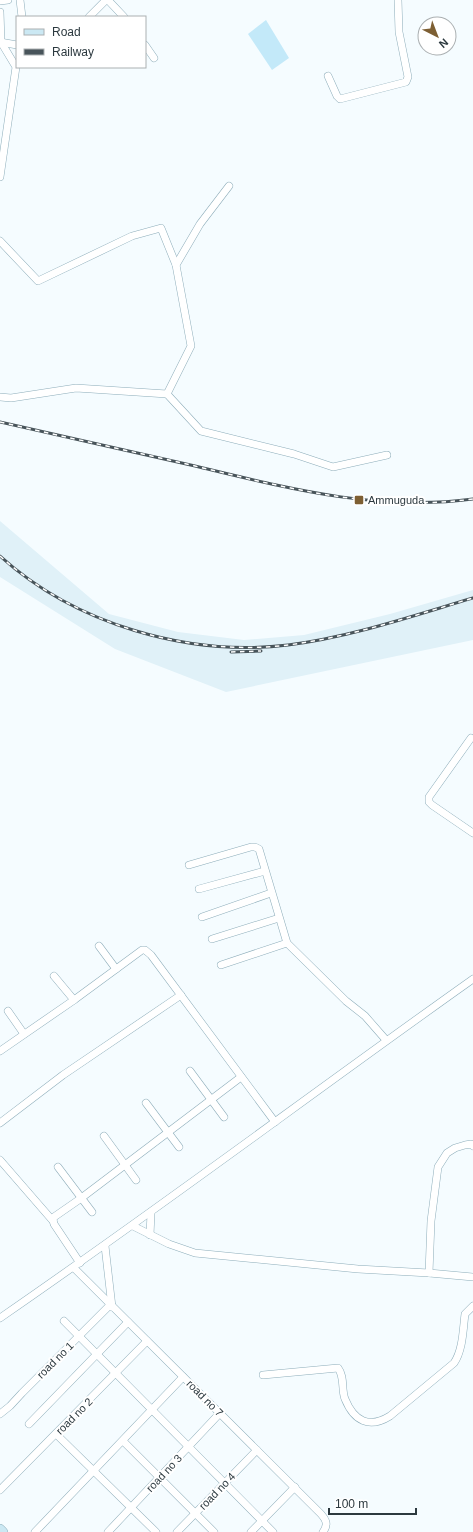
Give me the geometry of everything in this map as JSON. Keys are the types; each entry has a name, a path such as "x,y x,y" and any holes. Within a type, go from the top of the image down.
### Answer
{"main road":[{"path":"0,1529 3,1532"}],"street":[{"path":"0,1 8,0"},
{"path":"20,0 22,16"},
{"path":"90,16 107,0 123,16"},
{"path":"328,76 335,93 340,99 406,82 408,77 399,32 398,0"},
{"path":"0,12 1,42 16,64"},
{"path":"1,42 16,45"},
{"path":"146,46 154,58"},
{"path":"0,177 17,68"},
{"path":"176,266 200,224 229,186"},
{"path":"0,241 38,281 132,236 161,228 176,266 191,346 167,394"},
{"path":"0,397 11,398 76,388 167,394 201,431 294,454 333,467 387,455"},
{"path":"471,738 429,797 429,802 472,829"},
{"path":"189,865 255,847 259,849 287,943 346,1001 365,1016 386,1040"},
{"path":"199,889 265,871"},
{"path":"202,917 272,893"},
{"path":"212,939 279,918"},
{"path":"221,965 287,943"},
{"path":"100,946 116,969"},
{"path":"0,1051 74,1000 142,950 145,950 275,1122"},
{"path":"54,976 74,1000"},
{"path":"0,1318 133,1226 386,1040 473,979"},
{"path":"0,1123 63,1075 180,995"},
{"path":"8,1011 24,1034"},
{"path":"190,1071 224,1117"},
{"path":"53,1222 54,1217 241,1078"},
{"path":"146,1103 179,1147"},
{"path":"104,1136 136,1180"},
{"path":"429,1273 431,1221 438,1167 447,1153 455,1148 471,1144 473,1146"},
{"path":"0,1160 53,1222 80,1263"},
{"path":"58,1167 92,1212"},
{"path":"150,1235 151,1213"},
{"path":"133,1226 179,1248 195,1253 358,1270 429,1273 473,1277"},
{"path":"105,1246 111,1306"},
{"name":"road no 7","path":"74,1268 325,1519 326,1524 323,1532"},
{"name":"road no 1","path":"0,1414 10,1406 111,1306"},
{"path":"263,1375 338,1368 342,1376 345,1398 356,1416 364,1421 372,1423 381,1422 454,1363 457,1357 462,1335 465,1314 473,1306"},
{"path":"64,1321 273,1532"},
{"path":"29,1424 128,1322"},
{"name":"road no 2","path":"0,1490 147,1341"},
{"path":"35,1532 183,1377"},
{"name":"road no 3","path":"108,1532 220,1413"},
{"path":"56,1434 156,1532"},
{"path":"123,1441 214,1532"},
{"name":"road no 4","path":"177,1532 257,1450"},
{"path":"251,1532 294,1487"}],"shaded area":[{"path":"266,20 289,58 272,70 248,34"},
{"path":"0,521 109,614 178,632 244,640 304,635 390,614 473,590 473,640 226,692 115,649 0,577"}],"railway":[{"path":"0,422 298,490 332,496 402,502 437,502 473,499"},
{"path":"0,556 30,580 63,600 98,617 135,630 173,640 211,646 250,647 288,645 335,637 473,598"},
{"path":"231,652 261,651"}],"place":[{"name":"Ammuguda","path":"359,500"}]}
